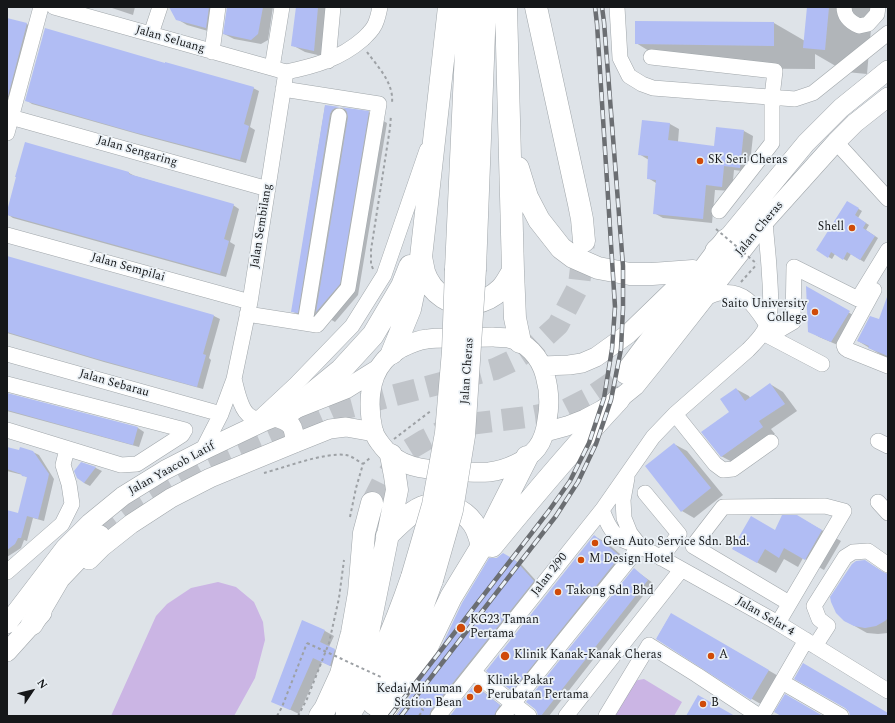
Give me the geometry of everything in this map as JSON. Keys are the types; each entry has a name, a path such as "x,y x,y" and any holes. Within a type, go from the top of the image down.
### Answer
{"highway":[{"path":"385,361 410,309 421,257 449,7"},
{"name":"Jalan Cheras","path":"348,716 359,700 380,661 397,619 422,578 452,510 464,436 468,7"},
{"name":"Jalan Cheras","path":"465,269 485,7"},
{"path":"506,7 513,271 515,318 520,342"},
{"path":"536,7 579,204 584,241"},
{"path":"509,136 526,197 539,220 550,235 561,248 573,257 598,268 630,274 693,271"},
{"path":"268,419 342,370 373,335 402,286 424,230"},
{"path":"626,373 721,234"},
{"path":"421,257 424,272 435,290 442,297 459,304 478,302 494,295 502,289 513,271"},
{"path":"451,597 522,508 619,399"},
{"path":"348,716 347,693 362,653 369,628 397,490 395,476 386,450"},
{"path":"381,716 426,649 451,597 482,546 527,457"},
{"path":"320,716 325,709 341,674 352,633 359,593 364,533 372,503"},
{"path":"387,536 414,512 426,506 437,504 458,510 468,516 479,533 482,546"},
{"path":"32,624 60,578 99,536"},
{"name":"Jalan Cheras","path":"367,716 395,668 413,630 422,578"}],"main road":[{"name":"Jalan Cheras","path":"542,366 582,363 596,357 628,334 693,271 721,234 806,143 841,108 888,70"},
{"name":"Jalan Cheras","path":"545,432 585,419 619,399 635,386 765,221 836,142 856,123 888,97"},
{"name":"Jalan Yaacob Latif","path":"7,624 65,548 90,522 123,496 165,470 268,419 346,389 410,343 426,339 493,337 508,338 520,342"},
{"path":"385,361 372,385 370,401 370,414 374,432 385,449 408,465 429,470 490,472 517,463 527,457 537,448 545,432 548,413 547,382 542,366 537,357 529,348 520,342"},
{"path":"268,419 287,421 293,428 295,443"},
{"name":"Jalan Yaacob Latif","path":"7,652 79,570 102,547 130,524 178,494 210,478 330,429 346,427 374,432"}],"street":[{"path":"7,133 9,117 41,7"},
{"name":"Jalan Seluang","path":"54,7 279,70"},
{"path":"151,34 160,7"},
{"path":"212,52 218,7"},
{"name":"Jalan Sembilang","path":"202,451 221,414 234,379 248,308 283,89 279,70 282,7"},
{"path":"328,61 333,7"},
{"path":"279,70 318,65 345,52 368,34 376,23 380,7"},
{"path":"617,7 620,58 629,76 642,84 653,88 795,99 813,93 888,33"},
{"path":"844,7 843,10 849,22 859,26 868,24 877,14 878,7"},
{"path":"652,57 775,71 772,97 772,143 719,211"},
{"path":"283,89 379,104 348,288 317,325 305,323 339,116"},
{"path":"856,123 888,110"},
{"name":"Jalan Sengaring","path":"9,117 268,189"},
{"path":"268,419 296,384 352,326 384,275 435,127"},
{"path":"836,142 888,199"},
{"path":"765,221 771,293 770,310 765,329"},
{"name":"Jalan Sempilai","path":"7,235 248,308 305,323"},
{"path":"765,329 781,329 792,322 794,267 858,299 888,250"},
{"path":"888,264 844,345 848,350 888,366"},
{"path":"705,298 727,292 742,296 754,306 765,329 822,364"},
{"name":"Jalan 2/90","path":"438,716 602,510 653,437 675,414 748,350 757,341 765,329"},
{"name":"Jalan Sebarau","path":"7,354 221,414"},
{"name":"Jalan Sembilang","path":"234,379 244,410 249,416 268,419"},
{"path":"7,384 185,430 182,436 137,464 121,465 7,430"},
{"path":"675,414 715,464 723,470 733,469 771,442"},
{"path":"7,572 62,524 72,504 69,484 63,465 67,448"},
{"name":"Jalan Selar 4","path":"628,472 622,500 624,518 630,533 640,546"},
{"path":"645,493 679,534 661,558"},
{"path":"778,623 844,511 825,506 723,507 694,546 789,603"},
{"name":"Jalan Selar 4","path":"602,510 607,523 620,539 640,546 778,623 888,692"},
{"path":"503,716 640,546"},
{"path":"606,716 649,645 697,675 742,711 760,716 782,682 811,643 828,626 819,619 814,606 845,556 853,552 868,550 888,565"},
{"path":"566,716 681,570"},
{"path":"473,672 529,716"},
{"path":"782,682 842,716"}],"path":[{"path":"721,234 757,264 737,287"},
{"path":"350,521 356,488 363,464 386,450 433,409"},
{"path":"263,473 315,458 333,456 347,455 363,464"},
{"path":"298,716 329,643 340,598 344,559"},
{"path":"277,716 282,707 307,643 381,677"}],"shaded area":[{"path":"218,582 236,587 254,602 263,622 265,640 255,678 234,716 111,716 156,616 167,604 191,588"},
{"path":"644,679 682,702 674,716 611,716 633,681"}],"building":[{"path":"169,7 209,7 206,28 176,20"},
{"path":"227,7 263,7 258,34 251,40 223,34"},
{"path":"296,7 318,7 314,51 291,46"},
{"path":"807,7 829,7 825,50 803,48"},
{"path":"7,18 27,23 8,96 7,96"},
{"path":"635,21 774,22 774,46 635,44"},
{"path":"45,28 254,87 244,124 249,126 240,160 133,132 25,101"},
{"path":"325,105 340,107 332,110 330,114 298,313 291,312"},
{"path":"342,107 369,111 340,284 316,312 348,117 347,112"},
{"path":"642,120 670,123 668,140 714,146 716,127 744,130 740,168 724,166 722,187 706,185 703,219 653,214 656,180 647,179 648,156 638,155"},
{"path":"25,142 234,204 224,239 229,241 220,274 7,215 15,177"},
{"path":"847,201 859,208 855,215 866,223 863,228 875,236 860,260 847,252 843,260 831,252 828,258 816,250"},
{"path":"7,256 214,315 203,354 206,355 197,387 7,332"},
{"path":"806,286 850,311 831,342 808,332"},
{"path":"887,297 888,356 868,348 869,346 857,341 870,316 879,319"},
{"path":"770,383 785,404 759,421 763,427 721,457 701,432 729,412 720,399 736,388 745,401"},
{"path":"7,393 138,427 133,445 7,410"},
{"path":"674,443 711,488 681,512 645,466"},
{"path":"7,447 19,450 20,447 33,451 49,474 38,519 27,516 21,538 18,538 15,544 7,550 7,510 18,513 27,477 7,469"},
{"path":"81,462 96,467 84,483 77,478 74,471"},
{"path":"782,515 797,515 822,530 805,560 784,548 779,558 765,549 757,563 732,549 751,516 775,530"},
{"path":"594,535 620,556 512,691 486,671"},
{"path":"503,553 515,560 534,581 431,710 429,716 396,716 437,656 462,603 489,558 497,558"},
{"path":"865,560 888,574 888,618 876,626 865,628 854,626 844,621 836,613 830,597 852,564 856,561"},
{"path":"634,568 648,580 541,716 538,716 535,709 526,702"},
{"name":"A","path":"671,613 769,670 751,700 656,639"},
{"path":"302,620 325,630 320,642 335,649 330,666 313,658 290,710 271,702"},
{"path":"803,663 888,713 888,716 850,716 849,712 845,708 794,679"},
{"path":"474,685 500,705 494,716 450,716"},
{"path":"785,694 823,716 781,716 774,712"},
{"name":"B","path":"698,695 735,716 686,716"}],"tunnel":[{"path":"99,536 133,510 203,470 342,409 495,369 512,361 535,346 558,325 579,285 584,242"},
{"path":"372,503 384,479 407,451 425,440 453,426 535,416 566,410 591,397 626,373"}],"railway":[{"path":"390,716 548,512 570,481 589,443 604,398 612,349 615,307 595,7"},
{"path":"401,716 556,516 578,482 596,444 611,400 621,349 623,266 602,7"}],"place":[{"name":"SK Seri Cheras","path":"700,161"},
{"name":"Shell","path":"852,228"},
{"name":"Saito University College","path":"815,312"},
{"name":"Gen Auto Service Sdn. Bhd.","path":"595,543"},
{"name":"M Design Hotel","path":"581,560"},
{"name":"Takong Sdn Bhd","path":"558,592"},
{"name":"KG23 Taman Pertama","path":"461,628"},
{"name":"Klinik Kanak-Kanak Cheras","path":"505,656"},
{"name":"A","path":"711,656"},
{"name":"Klinik Pakar Perubatan Pertama","path":"478,689"},
{"name":"Kedai Minuman Station Bean","path":"470,697"},
{"name":"B","path":"703,704"}]}
